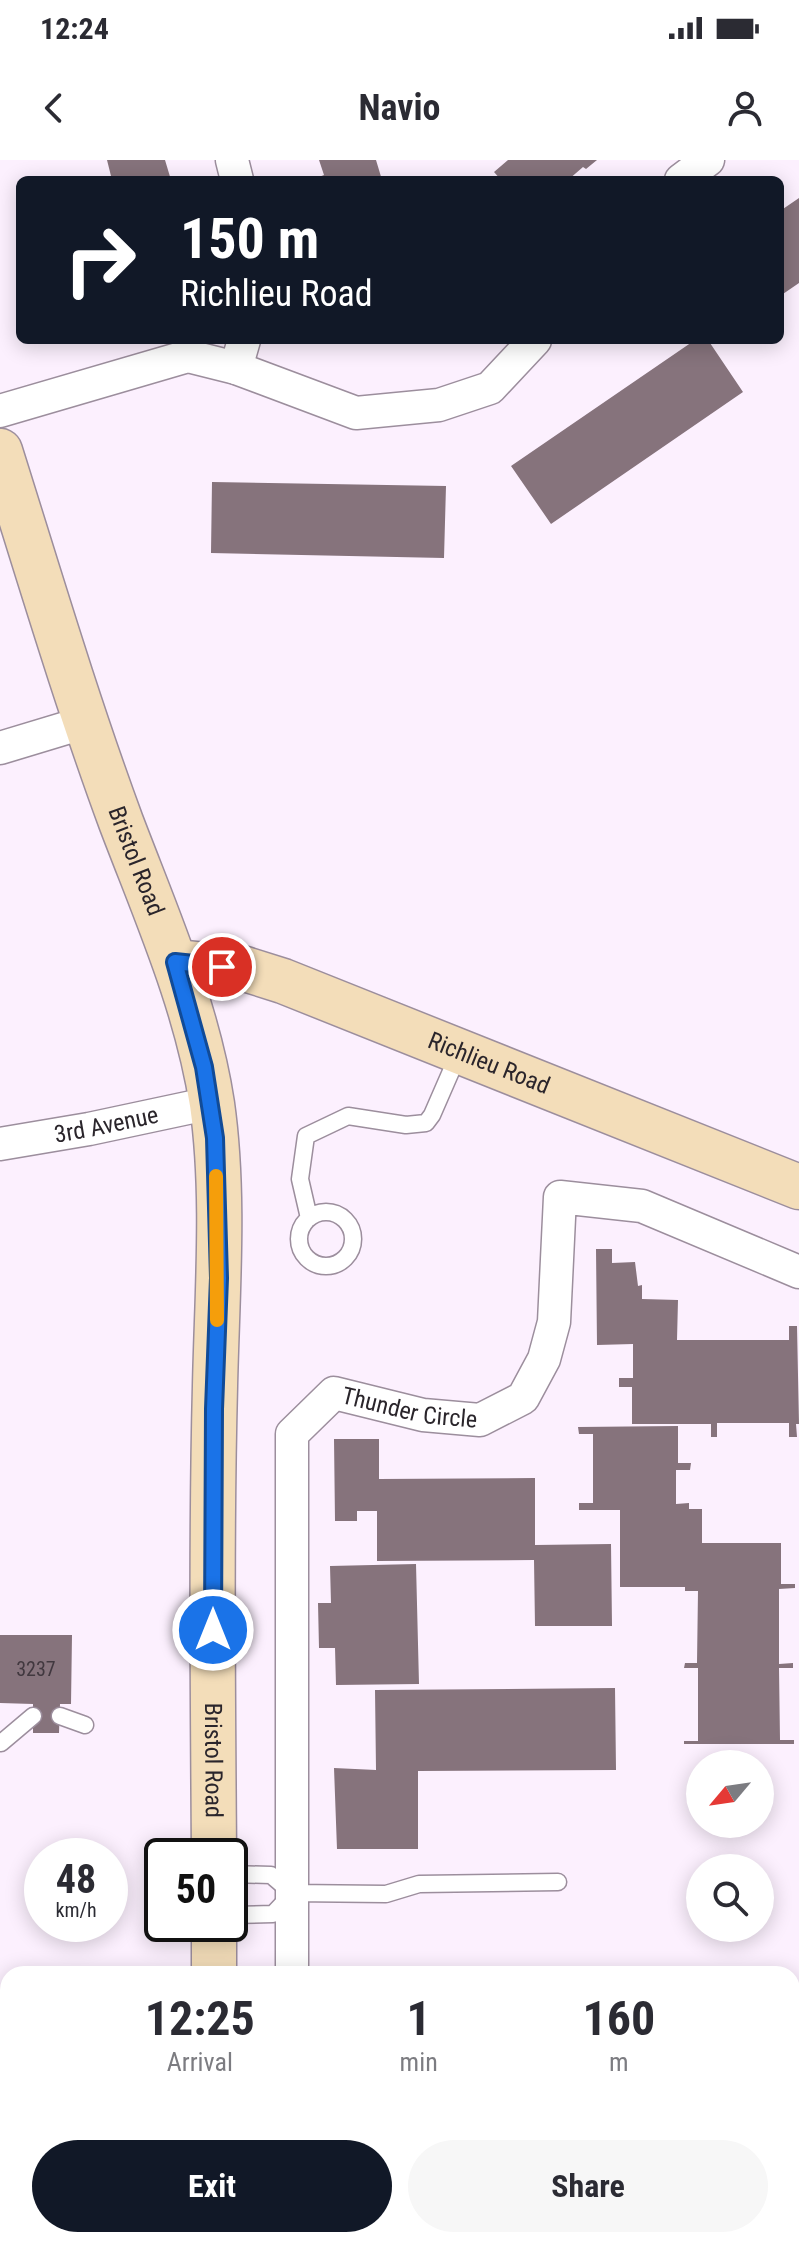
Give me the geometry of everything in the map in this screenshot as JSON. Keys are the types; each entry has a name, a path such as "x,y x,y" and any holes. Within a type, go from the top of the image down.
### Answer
{"main road":[{"name":"Bristol Road","path":"0,451 86,722 175,962 211,1103 219,1278 214,1409 214,1838"},
{"name":"Richlieu Road","path":"175,962 258,973 799,1187"},
{"path":"214,1942 214,1966"}],"street":[{"path":"686,176 708,160"},
{"path":"0,411 188,356 240,354 356,413 439,405 490,388 531,344"},
{"path":"0,748 86,722"},
{"name":"3rd Avenue","path":"0,1144 211,1103"},
{"name":"Thunder Circle","path":"292,1966 292,1434 334,1393 423,1415 480,1420 523,1398 544,1359 554,1322 560,1197 642,1206 799,1272"}],"lane":[{"path":"309,1218 300,1179 306,1136 348,1116 406,1125 426,1123 460,1052"},
{"path":"1,1743 33,1716"},
{"path":"60,1716 85,1725"},
{"path":"248,1874 271,1875 292,1893 386,1894 419,1884 558,1882"},
{"path":"248,1915 273,1914 292,1893"}],"building":[{"path":"107,160 165,160 170,176 111,176"},
{"path":"319,160 376,160 381,176 322,176 324,175"},
{"path":"508,160 597,160 573,176 498,176 494,172"},
{"path":"799,198 799,283 784,293 784,208"},
{"path":"689,344 711,344 743,392 551,524 511,466"},
{"path":"212,482 446,486 444,558 211,553"},
{"path":"596,1249 612,1249 612,1263 635,1262 638,1286 642,1285 642,1299 678,1300 677,1340 789,1340 789,1326 797,1326 797,1437 789,1437 789,1423 717,1423 717,1437 711,1437 711,1424 632,1424 632,1387 619,1387 619,1378 633,1378 633,1344 597,1345"},
{"path":"678,1426 678,1463 691,1463 690,1470 676,1470 676,1504 689,1503 689,1509 702,1509 702,1543 781,1543 781,1584 795,1584 795,1588 779,1589 779,1664 793,1663 793,1668 779,1668 780,1740 794,1740 794,1744 684,1744 684,1741 698,1741 698,1668 684,1668 685,1663 697,1663 698,1591 685,1591 685,1587 620,1587 620,1510 579,1510 579,1503 593,1503 593,1434 579,1434 578,1427"},
{"path":"334,1439 379,1439 379,1479 535,1478 535,1545 611,1544 612,1626 535,1626 534,1560 377,1561 377,1511 357,1511 357,1521 335,1521"},
{"path":"416,1564 419,1684 336,1685 335,1648 319,1648 318,1603 331,1603 330,1566"},
{"path":"0,1635 72,1635 71,1704 60,1704 59,1733 33,1733 33,1704 0,1703"},
{"path":"615,1688 616,1770 418,1771 418,1849 337,1849 334,1768 376,1770 375,1690"}],"slow traffic":[{"path":"216,1176 217,1320"}],"route":[{"path":"213,1630 214,1409 219,1278 215,1138 204,1067 175,962 222,967"}]}
